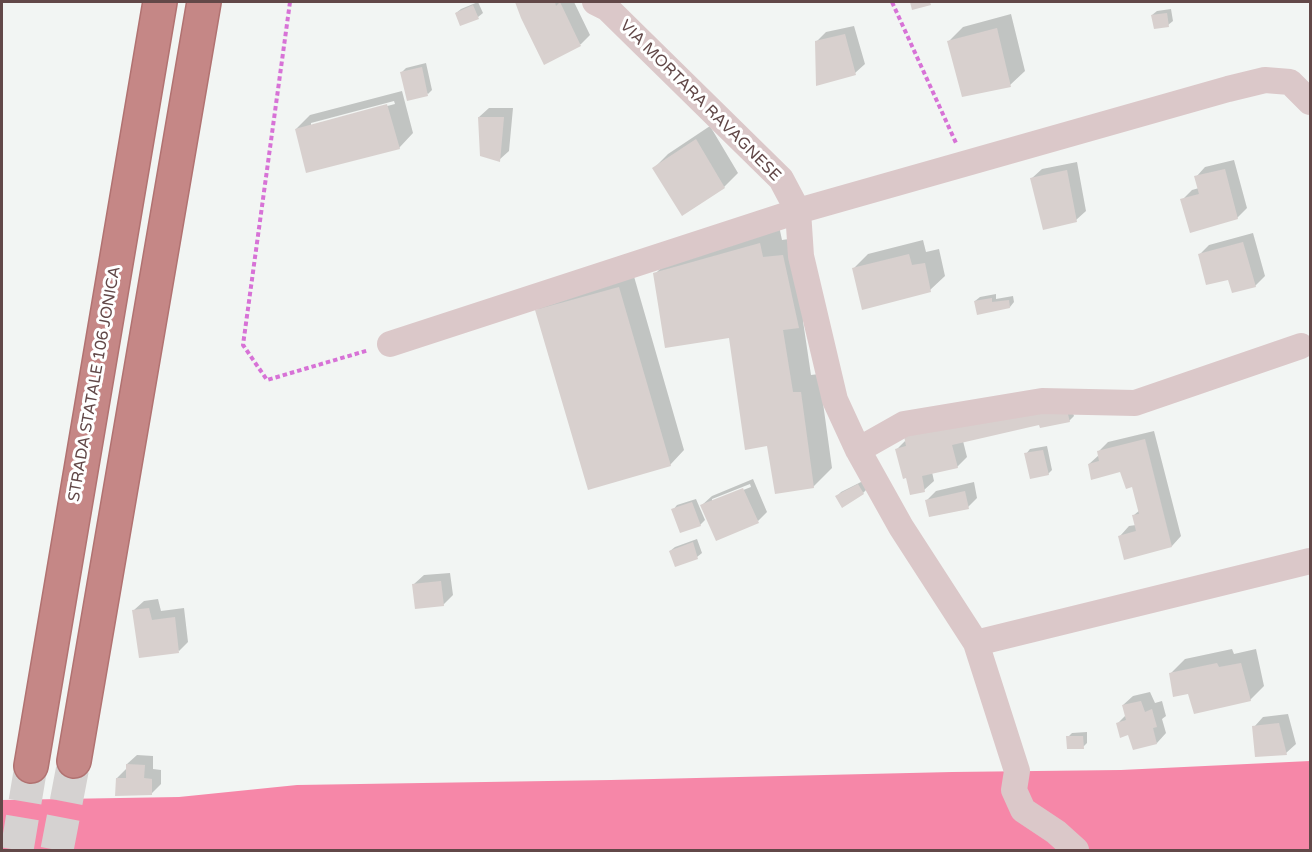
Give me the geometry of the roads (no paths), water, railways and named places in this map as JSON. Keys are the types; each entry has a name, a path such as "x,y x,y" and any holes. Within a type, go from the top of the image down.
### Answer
{"highway":[{"name":"STRADA STATALE 106 JONICA","path":"31,766 160,2"},
{"path":"74,761 204,2"}],"street":[{"name":"VIA MORTARA RAVAGNESE","path":"595,2 607,8 781,179 798,211 801,256 835,400 858,450 901,527 976,643 1017,771 1014,790 1023,810 1056,832 1076,850"},
{"path":"390,344 798,211 1265,80 1290,82 1311,102"},
{"path":"858,450 904,424 1042,401 1136,403 1301,346"},
{"path":"976,643 1311,561"}],"tunnel":[{"path":"57,850 74,761"},
{"path":"17,850 31,766"}]}
